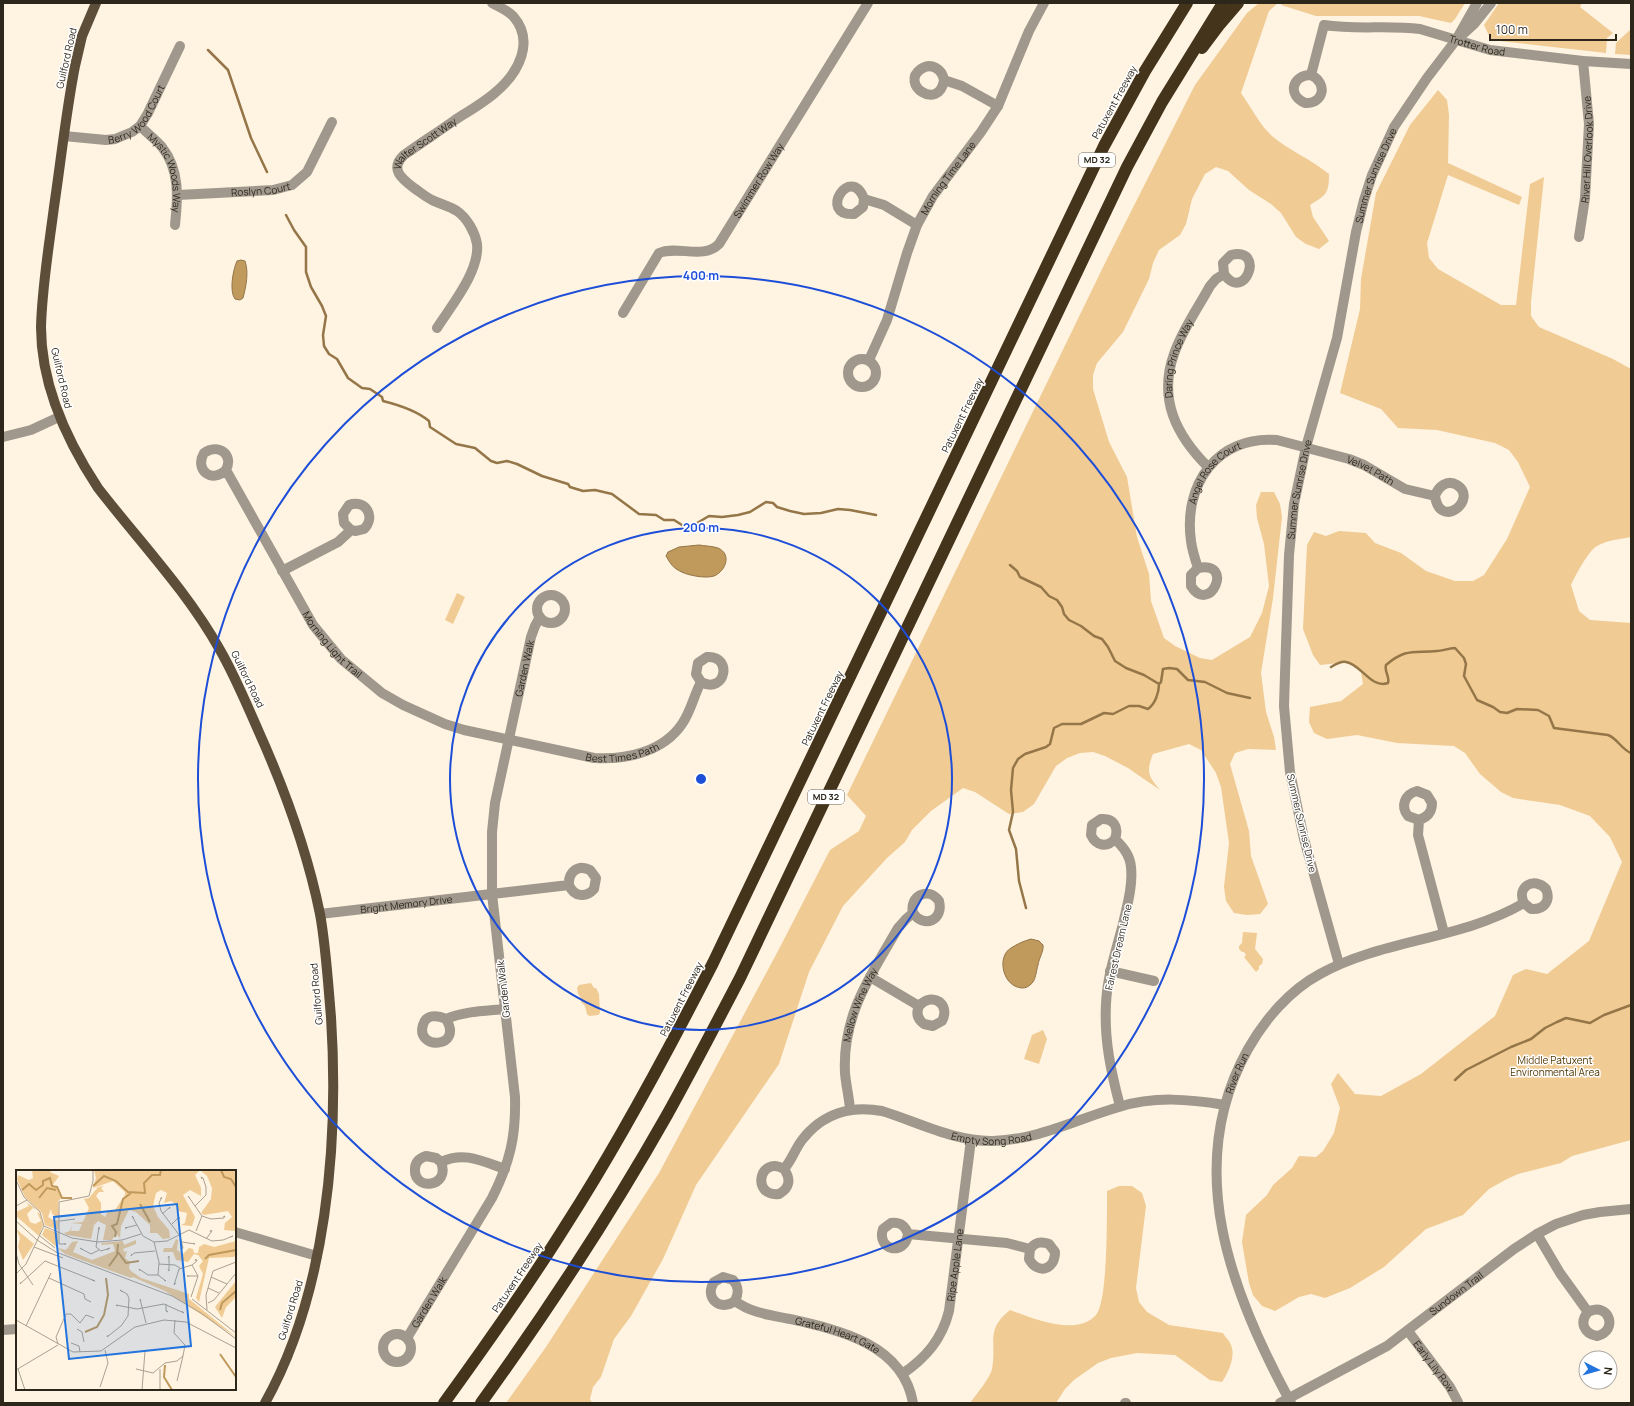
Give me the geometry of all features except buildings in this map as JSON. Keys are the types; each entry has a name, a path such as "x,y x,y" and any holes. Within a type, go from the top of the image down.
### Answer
{"highway":[{"path":"1145,71 1180,3"},
{"name":"Patuxent Freeway","path":"444,1403 527,1285 567,1225 641,1099 679,1030 716,956 1104,146 1145,71 1187,3"},
{"name":"MD 32","path":"482,1403 592,1240 656,1134 740,978 1127,168 1162,102 1222,3"},
{"path":"1127,168 1204,46 1238,3"}],"main road":[{"name":"Guilford Road","path":"96,3 87,22 78,51 70,89 47,266 41,328 48,375 59,417 72,445 91,477 198,614 231,670 283,788 299,833 320,914 329,994 334,1073 334,1110 329,1171 317,1256 311,1285 297,1333 279,1378 265,1403"}],"street":[{"name":"Walter Scott Way","path":"437,328 472,273 475,263 477,244 470,225 464,217 449,207 428,198 402,178 398,169 398,163 404,154 497,91 521,62 524,42 522,31 513,16 492,3"},
{"name":"Swimmer Row Way","path":"623,313 659,253 672,250 708,251 714,249 719,244 868,3"},
{"name":"Morning Time Lane","path":"869,360 887,320 917,224 933,196 981,132 998,106 1029,31 1044,3"},
{"name":"Summer Sunrise Drive","path":"1339,964 1304,839 1295,802 1290,772 1284,706 1291,531 1306,447 1337,338 1356,232 1372,175 1398,121 1427,78 1456,40 1477,3"},
{"name":"Summer Sunrise Drive","path":"1456,40 1474,24 1491,3"},
{"name":"Trotter Road","path":"1311,76 1324,25 1354,29 1415,29 1490,50 1584,61 1631,64"},
{"name":"Berry Wood Court","path":"64,136 95,140 115,139 132,132 140,126 148,113 180,46"},
{"name":"River Hill Overlook Drive","path":"1578,237 1585,198 1589,124 1584,61"},
{"path":"944,80 962,86 998,106"},
{"name":"Roslyn Court","path":"178,195 273,190 292,185 307,172 332,122"},
{"name":"Mystic Woods Way","path":"140,126 168,156 176,180 178,195 175,225"},
{"path":"864,199 884,206 917,224"},
{"name":"Daring Prince Way","path":"1208,467 1194,453 1180,432 1170,407 1168,378 1171,363 1178,345 1210,286 1216,279 1224,274"},
{"path":"3,437 31,430 59,417"},
{"name":"Angel Rose Court","path":"1198,568 1191,541 1191,512 1198,485 1208,467 1226,451 1254,441 1266,439 1278,440 1306,447"},
{"name":"Velvet Path","path":"1306,447 1349,459 1364,465 1405,489 1435,496"},
{"name":"Morning Light Trail","path":"226,470 313,625 342,659 382,693 402,705 445,724 509,740"},
{"path":"282,571 338,542 351,530"},
{"name":"Garden Walk","path":"407,1338 492,1198 505,1169 514,1142 515,1097 492,894 492,832 495,803 531,637 540,617"},
{"name":"Best Times Path","path":"509,740 594,758 608,759 635,755 658,745 672,735 681,725 689,712 701,682"},
{"path":"1419,820 1418,835 1444,933"},
{"name":"Fairest Dream Lane","path":"1115,839 1126,851 1131,868 1128,901 1110,971 1106,1000 1106,1039 1110,1070 1120,1106"},
{"name":"Bright Memory Drive","path":"320,914 569,885"},
{"name":"River Run","path":"1286,1402 1238,1289 1222,1228 1216,1176 1219,1134 1225,1105 1234,1079 1244,1057 1264,1024 1293,993 1313,978 1339,964 1495,918 1524,903"},
{"name":"Mellow Wine Way","path":"850,1110 846,1073 848,1033 859,997 898,928 913,913"},
{"path":"1110,971 1154,981"},
{"path":"870,978 919,1006"},
{"path":"446,1019 464,1013 505,1009"},
{"name":"Empty Song Road","path":"784,1169 801,1141 813,1128 829,1117 850,1110 862,1109 882,1111 971,1140 1001,1141 1031,1137 1120,1106 1142,1102 1187,1099 1225,1105"},
{"name":"Ripe Apple Lane","path":"902,1374 930,1352 947,1322 950,1311 971,1140"},
{"path":"441,1162 450,1158 467,1157 505,1169"},
{"name":"Sundown Trail","path":"1286,1402 1368,1357 1408,1331 1514,1249 1537,1234 1556,1224 1583,1215 1631,1209"},
{"path":"236,1232 317,1256"},
{"path":"908,1234 1007,1243 1030,1249"},
{"path":"1537,1234 1560,1273 1588,1312"},
{"name":"Grateful Heart Gate","path":"735,1301 753,1311 828,1328 857,1338 869,1344 888,1357 902,1374 909,1386 913,1403"},
{"path":"3,1330 16,1330"},
{"name":"Early Lily Row","path":"1408,1331 1450,1387 1457,1403 1465,1403"}],"green space":[{"path":"1259,3 1278,3 1269,11 1241,93 1259,121 1272,136 1329,174 1326,193 1310,205 1313,217 1329,241 1319,249 1306,244 1296,237 1281,213 1271,204 1249,190 1228,171 1216,167 1205,174 1192,199 1186,224 1180,235 1159,250 1153,263 1149,279 1123,332 1097,363 1093,375 1093,389 1109,442 1127,477 1137,537 1149,574 1151,601 1164,638 1175,646 1200,658 1212,660 1250,637 1262,613 1269,586 1264,544 1257,518 1256,505 1261,492 1274,492 1280,504 1282,517 1273,598 1261,673 1266,712 1274,737 1276,750 1248,749 1235,753 1230,764 1249,831 1251,856 1268,904 1260,914 1247,915 1234,913 1226,901 1224,887 1229,843 1221,787 1216,773 1201,750 1189,744 1153,754 1149,765 1149,774 1160,790 1128,768 1105,756 1093,752 1080,753 1067,758 1056,766 1034,804 1023,812 1009,814 975,792 963,788 931,811 912,830 905,842 887,858 843,906 809,972 779,1064 696,1185 663,1259 631,1316 614,1339 601,1377 593,1387 590,1399 592,1403 506,1403 546,1347 659,1173 778,951 830,850 859,831 866,816 847,795 1106,261 1195,85 1247,13"},
{"path":"1283,3 1465,3 1451,23 1419,16 1316,16 1281,5"},
{"path":"1499,3 1582,3 1580,7 1613,33 1607,38 1606,53 1491,40 1484,25"},
{"path":"1631,29 1631,55 1615,54 1616,43"},
{"name":"Middle Patuxent Environmental Area","path":"1438,90 1447,100 1449,115 1448,163 1522,197 1519,205 1448,175 1427,243 1429,258 1438,269 1501,305 1516,305 1530,184 1544,177 1531,302 1531,316 1539,327 1613,359 1631,369 1631,537 1605,542 1594,548 1582,564 1571,585 1579,611 1590,620 1631,623 1631,1140 1572,1156 1561,1163 1518,1174 1507,1179 1489,1189 1463,1215 1426,1229 1384,1267 1350,1288 1325,1298 1311,1294 1299,1297 1275,1311 1262,1306 1253,1295 1249,1283 1242,1242 1246,1215 1267,1195 1273,1185 1292,1168 1299,1156 1316,1157 1323,1151 1334,1133 1340,1108 1331,1084 1338,1073 1355,1094 1381,1096 1421,1074 1495,1016 1513,975 1526,969 1547,974 1589,941 1622,862 1610,837 1590,816 1560,805 1513,798 1501,792 1480,774 1465,753 1454,746 1397,743 1357,735 1327,739 1314,733 1309,722 1310,707 1341,701 1363,684 1361,672 1349,662 1320,665 1313,655 1303,629 1307,545 1314,532 1326,536 1339,531 1366,533 1375,543 1401,553 1426,571 1455,581 1473,581 1484,575 1507,539 1530,487 1518,462 1509,450 1495,443 1437,430 1398,428 1381,409 1340,393 1360,309 1361,279 1376,193 1410,125"},
{"path":"457,593 465,597 453,624 445,620"},
{"path":"1243,932 1257,933 1255,949 1263,959 1262,964 1256,972 1244,957 1246,955 1244,952 1239,949 1239,946 1242,943"},
{"path":"591,983 599,994 600,1013 598,1015 589,1016 585,1006 581,1002 577,988 579,985"},
{"path":"1043,1030 1047,1039 1039,1064 1024,1059 1032,1035"},
{"path":"1119,1186 1132,1186 1142,1193 1146,1206 1136,1288 1139,1302 1147,1312 1169,1325 1223,1333 1232,1348 1233,1353 1231,1364 1222,1382 1210,1380 1175,1355 1137,1353 1111,1358 1098,1363 1074,1380 1065,1389 1056,1403 970,1403 991,1373 995,1330 1002,1317 1010,1310 1041,1321 1066,1325 1078,1325 1088,1321 1096,1315 1100,1307 1105,1276 1107,1191"}],"shaded area":[{"path":"237,261 245,261 247,275 243,298 240,300 235,299 232,286"},
{"path":"699,545 718,548 725,554 726,562 718,574 706,577 681,572 671,564 666,556 668,552 679,547"},
{"path":"1031,939 1039,941 1043,945 1043,950 1035,978 1029,986 1022,988 1010,983 1006,977 1003,964 1004,958 1006,952 1011,948"}],"waterway":[{"path":"208,50 228,70 251,138 267,172"},
{"path":"286,215 306,247 306,272 311,287 326,316 323,335 324,346 329,354 337,359 348,378 362,388 370,389 382,397 383,401 401,406 419,414 429,421 430,427 456,444 475,448 491,461 497,463 507,461 517,464 542,476 568,484 570,487 583,491 595,490 612,494 639,514 656,515 664,520 674,520 682,525 692,526 709,516 722,517 750,512 766,502 773,503 777,507 804,514 821,513 838,509 876,515"},
{"path":"1010,565 1017,571 1020,577 1041,587 1049,596 1057,600 1062,607 1064,614 1069,620 1081,626 1094,636 1102,639 1115,661 1126,668 1144,675 1159,684 1161,682 1163,669 1177,669 1188,680 1205,682 1227,693 1250,698"},
{"path":"1331,667 1340,662 1346,662 1356,667 1371,680 1382,684 1388,683 1386,665 1399,656 1410,652 1439,651 1455,648 1464,658 1466,664 1464,676 1477,700 1500,712 1507,713 1517,709 1538,710 1549,716 1554,728 1608,735 1631,753"},
{"path":"1026,908 1019,881 1016,849 1009,830 1013,812 1011,790 1013,768 1018,759 1025,754 1046,747 1050,744 1054,728 1062,724 1081,724 1104,713 1113,714 1129,706 1139,706 1148,709 1156,698 1159,684"},
{"path":"1455,1080 1466,1070 1511,1047 1531,1039 1545,1028 1566,1018 1590,1023 1604,1015 1631,1005"}]}
